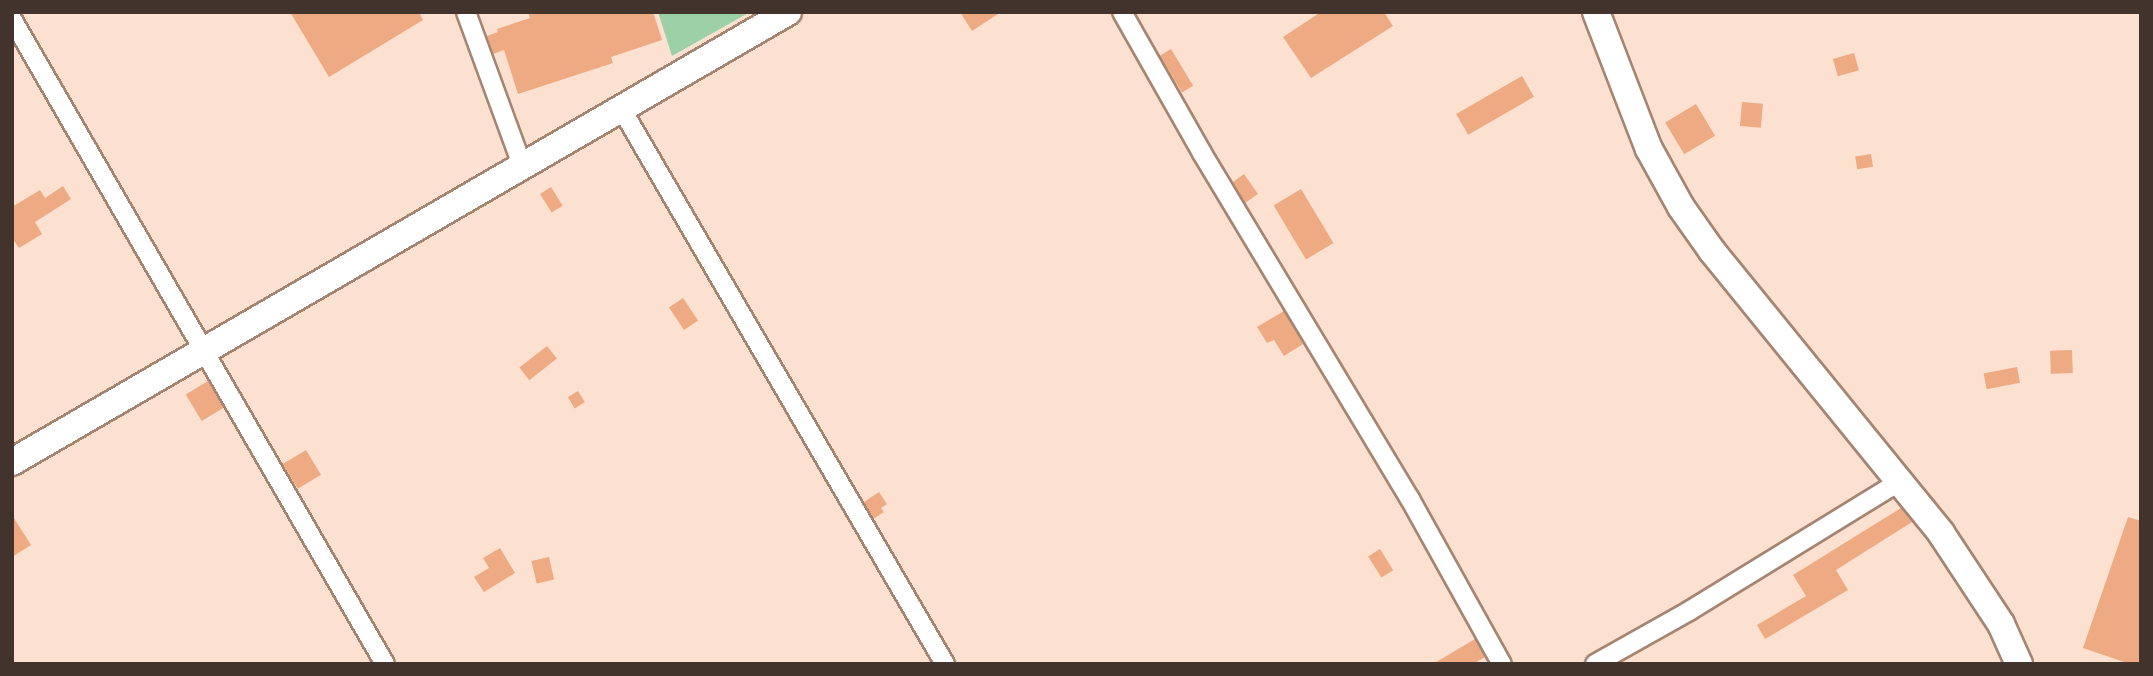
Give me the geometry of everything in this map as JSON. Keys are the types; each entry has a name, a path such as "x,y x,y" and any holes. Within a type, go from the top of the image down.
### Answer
{"street":[{"path":"466,12 522,165"},
{"path":"12,462 788,12"},
{"path":"1122,12 1202,153 1410,499 1502,664"},
{"path":"1596,12 1649,149 1681,207 1712,251 1900,481 1974,580 2001,624 2019,664"},
{"path":"12,19 385,664"},
{"path":"621,108 945,664"},
{"path":"1595,664 1689,611 1900,481"}],"green space":[{"path":"658,12 750,12 672,56"}],"building":[{"path":"290,12 419,12 423,20 329,77"},
{"path":"528,12 653,12 662,40 611,57 613,63 518,94 504,50 493,54 487,36 498,32 497,29 530,18"},
{"path":"960,12 1001,12 972,31"},
{"path":"1321,12 1384,12 1393,26 1311,78 1283,37"},
{"path":"1171,49 1193,86 1182,93 1160,56"},
{"path":"1854,53 1859,70 1838,76 1833,59"},
{"path":"1522,76 1534,97 1468,135 1456,114"},
{"path":"1742,102 1763,104 1761,128 1740,126"},
{"path":"1696,104 1715,136 1684,154 1665,123"},
{"path":"1871,154 1873,167 1857,169 1855,157"},
{"path":"1244,174 1258,194 1245,203 1233,182"},
{"path":"63,186 71,199 35,222 42,234 19,248 12,238 12,207 40,190 45,198"},
{"path":"551,187 563,206 552,213 540,194"},
{"path":"1301,189 1333,243 1306,259 1274,205"},
{"path":"683,298 698,320 684,330 669,308"},
{"path":"1284,311 1303,344 1284,356 1274,340 1267,343 1257,327"},
{"path":"547,346 557,359 529,380 519,368"},
{"path":"2072,350 2073,373 2051,374 2050,351"},
{"path":"2017,367 2020,383 1987,389 1984,373"},
{"path":"208,381 224,408 202,421 186,394"},
{"path":"578,391 585,402 575,408 568,397"},
{"path":"306,450 321,475 298,489 283,464"},
{"path":"879,492 887,504 881,508 884,512 873,519 864,502"},
{"path":"1901,508 1912,522 1836,570 1848,590 1765,639 1757,625 1806,596 1793,575"},
{"path":"12,515 31,545 12,557"},
{"path":"2128,517 2141,521 2141,664 2130,664 2083,648"},
{"path":"500,548 515,573 484,592 474,577 489,568 483,558"},
{"path":"1380,549 1393,570 1381,578 1368,556"},
{"path":"549,557 554,579 537,583 531,561"},
{"path":"1475,639 1485,657 1473,664 1433,664"}]}
